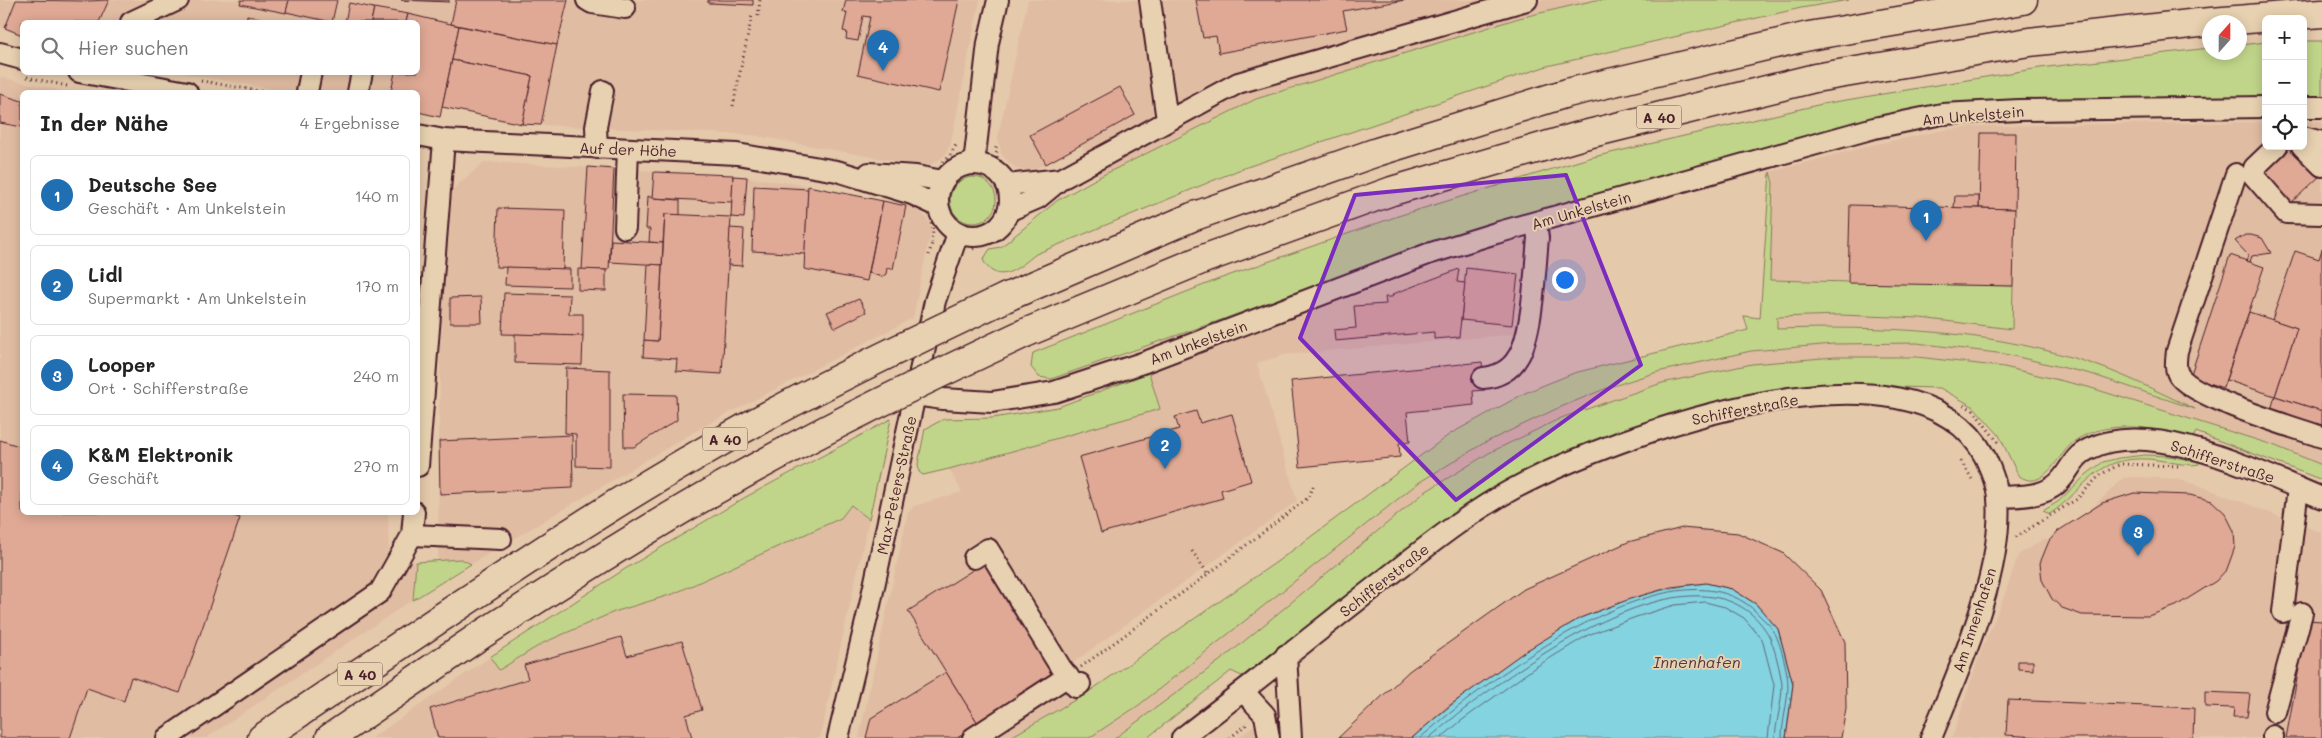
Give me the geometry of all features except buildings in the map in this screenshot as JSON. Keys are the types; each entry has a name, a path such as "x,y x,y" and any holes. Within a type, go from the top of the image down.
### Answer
{"highway":[{"name":"A 40","path":"262,738 592,518 714,445 874,360 1007,297 1202,214 1377,152 1567,93 1809,36 2023,0"},
{"name":"A 40","path":"330,738 478,637 617,549 735,479 890,397 1024,333 1206,258 1383,194 1580,136 1815,78 2029,42 2199,23 2322,13"}],"street":[{"path":"135,20 178,0"},
{"path":"587,0 592,3 625,8"},
{"path":"974,164 988,44 998,0"},
{"path":"1150,0 1167,120"},
{"path":"1010,218 1007,185 993,170 974,164 942,173 934,212 945,222 955,242 970,236 982,235 994,230 1002,222 1010,218 1038,198 1061,179 1238,83 1527,0"},
{"path":"0,52 20,65"},
{"path":"307,90 310,75"},
{"path":"358,90 361,75"},
{"path":"74,79 183,89"},
{"path":"597,148 596,127 603,91"},
{"path":"2307,106 2322,106"},
{"name":"Am Unkelstein","path":"915,395 943,400 992,402 1054,392 1162,355 1428,254 1874,128 1942,114 2019,110 2262,108"},
{"name":"Auf der Höhe","path":"420,135 444,140 736,154 837,171 916,176 942,173"},
{"path":"2307,138 2322,142"},
{"path":"420,441 444,140"},
{"path":"625,228 628,149"},
{"path":"2273,150 2254,168 2252,175 2286,213 2322,214"},
{"path":"2306,150 2322,166"},
{"name":"Auf der Höhe","path":"837,171 912,194 934,212"},
{"path":"2236,174 2177,352 2176,366 2180,377 2195,388 2258,416 2322,437"},
{"path":"1007,185 1061,179"},
{"path":"1483,378 1497,377 1518,359 1526,341 1538,238 1536,223"},
{"name":"Max-Peters-Straße","path":"838,738 870,605 935,301 955,242"},
{"name":"Schifferstraße","path":"1182,738 1243,691 1287,662 1455,525 1514,489 1569,461 1634,436 1720,410 1792,398 1839,395 1880,395 1915,402 1944,414 1971,435 1980,447 1993,475 1998,497 2028,496 2048,490 2060,481 2082,452 2095,446 2133,440 2164,442 2188,447 2244,466 2322,498"},
{"path":"2275,712 2292,613 2298,488"},
{"name":"Am Innenhafen","path":"1931,738 1985,596 1995,551 1998,497"},
{"path":"166,738 380,592 412,535 414,515"},
{"path":"412,535 501,539"},
{"path":"973,738 1074,680 988,549 974,558"},
{"path":"1287,662 1291,738"},
{"path":"1243,691 1265,715 1269,738"}],"path":[{"path":"758,16 760,0"},
{"path":"733,106 752,15"},
{"path":"57,75 74,79"},
{"path":"183,89 210,90"},
{"path":"942,173 955,148 956,142 996,144 997,157 1005,167 1016,173 1028,175 1029,183"},
{"path":"934,212 932,243 955,242 966,257 972,249 996,240 1010,218"},
{"path":"1957,454 1975,488"},
{"path":"2014,544 2016,537 2077,499 2100,475 2120,464 2157,464 2187,467"},
{"path":"1074,680 1308,498 1314,485"},
{"path":"1192,551 1208,574"}],"highlighted area":[{"path":"1566,175 1641,365 1456,500 1300,338 1355,195"}],"shaded area":[{"path":"0,0 980,0 950,146 943,157 927,167 752,135 522,124 442,107 440,117 420,112 420,90 278,90 191,75 420,75 420,20 20,20 20,34 0,27"},
{"path":"1028,0 1596,0 1519,18 1256,99 1099,177 1081,145 1046,164 1028,171 1017,169 1001,153 998,137"},
{"path":"0,77 57,90 20,90 20,515 388,515 389,561 416,562 412,600 206,738 0,738"},
{"path":"2322,121 2322,465 2273,445 2088,387 2004,367 1917,357 1835,357 1752,364 1662,383 1561,418 1489,453 1425,492 1225,657 1150,714 1115,738 1089,738 1139,705 1418,483 1484,443 1556,409 1607,388 1657,372 1751,351 1834,344 1917,343 2005,354 2091,374 2188,406 2125,377 2078,359 2010,342 1922,330 1840,327 1776,329 1777,317 1840,315 1920,318 2012,329 2013,286 1770,280 1773,183 1770,172 1872,145 1944,130 1981,126 2262,122 2262,150 2307,150 2307,122"},
{"path":"484,162 733,175 808,186 912,207 921,212 928,220 931,229 913,318 704,426 471,564 461,559 438,560 440,353 450,192"},
{"path":"1530,236 1518,334 1284,355 1257,363 1297,501 1067,667 1087,693 1009,738 859,738 908,513 914,506 962,492 949,469 1160,409 1149,373 1471,252"},
{"path":"2123,478 2176,479 2198,485 2322,533 2322,738 1952,738 1980,654 2005,594 2018,555 2044,539 2049,541 2058,531 2088,512"},
{"path":"852,505 869,519 820,738 372,738 490,657 499,670 543,643 614,612 673,594 841,518"},
{"path":"1273,710 1276,716 1278,738 1238,738"}],"green space":[{"path":"1596,0 1849,0 1801,8 1547,66 1241,169 1036,254 1009,272 995,273 983,260 990,249 1001,247 1058,200 1099,177 1256,99 1519,18"},
{"path":"2307,41 2322,41 2322,96 2307,96"},
{"path":"2262,42 2262,96 1942,105 1869,118 1435,241 1221,320 1051,379 1039,377 1031,367 1033,353 1219,279 1401,215 1589,158 1822,104 2040,68 2202,49 2202,60 2247,60 2247,44"},
{"path":"1770,172 1773,183 1770,280 2013,286 2012,329 1920,318 1840,315 1777,317 1777,329 1890,329 2003,341 2040,349 2107,369 2195,409 2091,374 2005,354 1917,343 1834,344 1751,351 1657,372 1607,388 1556,409 1484,443 1418,483 1139,705 1089,738 1009,738 1087,693 1278,561 1450,434 1527,392 1574,373 1748,330 1744,316 1760,318"},
{"path":"978,177 990,183 995,191 995,209 990,217 982,222 968,223 956,217 951,209 950,195 956,183 964,178"},
{"path":"1835,357 1917,357 2004,367 2088,387 2273,445 2322,465 2322,480 2196,432 2192,439 2164,431 2119,427 2090,433 2076,440 2043,476 2036,480 2027,480 2018,475 1999,435 1974,407 1940,388 1852,386 1789,390 1720,402 1640,425 1569,453 1246,678 1231,671 1147,738 1115,738 1225,657 1425,492 1489,453 1561,418 1662,383 1752,364"},
{"path":"1149,373 1160,409 949,469 923,475 919,472 918,464 925,429 944,419 993,418 1058,407"},
{"path":"891,419 869,519 851,505 841,518 673,594 614,612 543,643 499,670 490,657 625,569 744,498"},
{"path":"2145,455 2169,456 2199,462 2199,464 2182,464 2149,459 2131,459 2116,463 2094,475 2050,514 2043,511 2059,501 2087,474 2103,462"},
{"path":"461,559 471,564 413,600 416,562"}],"water":[{"name":"Innenhafen","path":"1706,583 1732,589 1756,604 1778,629 1793,684 1786,738 1412,738 1451,705 1513,659 1579,619 1641,595"}],"place":[{"name":"K&M Elektronik","path":"883,71"},
{"name":"Deutsche See","path":"1926,241"},
{"name":"Lidl","path":"1165,469"},
{"name":"Looper","path":"2138,556"}]}
